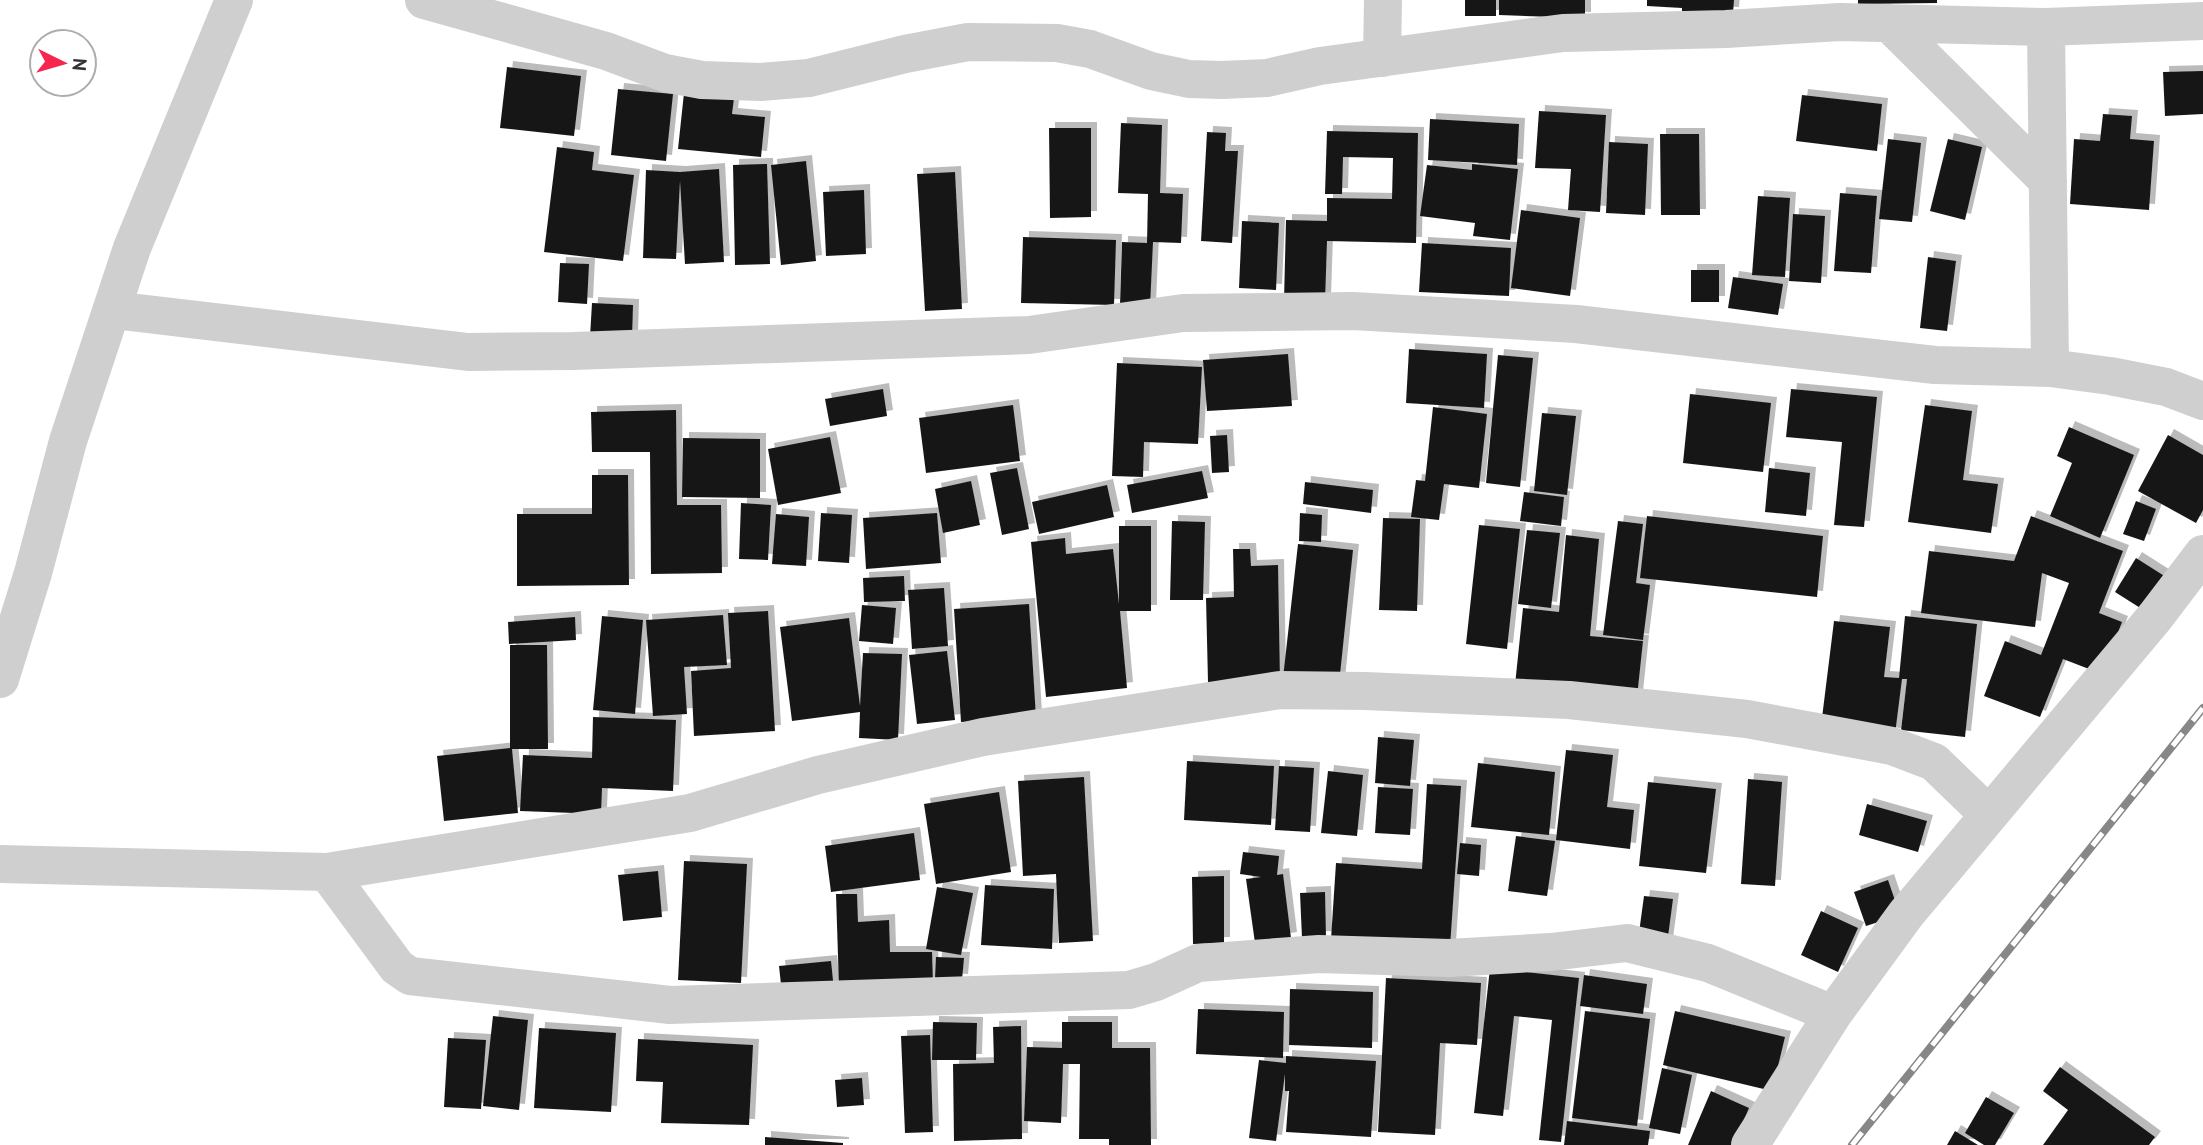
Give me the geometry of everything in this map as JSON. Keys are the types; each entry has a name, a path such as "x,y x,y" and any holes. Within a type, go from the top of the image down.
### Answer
{"street":[{"path":"0,679 33,573 68,441 132,248 234,0"},
{"path":"424,0 606,51 665,73 702,80 760,82 809,78 905,54 968,42 1013,41 1090,48 1151,72 1189,79 1267,78 1320,66 1563,33 1726,29 1840,22 2046,27 2203,21"},
{"path":"1382,58 1383,0"},
{"path":"1889,23 2048,181"},
{"path":"2046,27 2050,368"},
{"path":"113,310 468,352 587,351 1029,335 1182,313 1353,311 1576,324 1935,365 2050,368 2166,387 2203,401"},
{"path":"1750,1145 1833,1013 1906,914 2155,617 2203,554"},
{"path":"0,864 327,872 690,813 818,775 983,737 1280,690 1569,700 1746,719 1892,746 1934,762 1989,815"},
{"path":"327,872 397,967 410,976 670,1005 1129,990 1156,982 1198,962 1319,954 1449,958 1551,952 1627,943 1708,963 1833,1013"}],"building":[{"path":"1465,0 1496,0 1496,16 1465,16"},
{"path":"1499,0 1585,0 1585,18 1499,15"},
{"path":"1647,0 1734,0 1733,13 1682,11 1682,8 1647,6"},
{"path":"1858,0 1937,0 1937,3 1858,4"},
{"path":"507,67 581,76 574,136 500,128"},
{"path":"2203,71 2203,114 2165,116 2163,72"},
{"path":"618,89 673,94 666,161 611,155"},
{"path":"684,93 734,98 732,114 765,117 761,157 678,149"},
{"path":"1802,95 1882,104 1877,151 1796,141"},
{"path":"1539,111 1606,115 1600,212 1568,210 1571,169 1535,168"},
{"path":"2103,114 2132,116 2130,139 2154,141 2149,210 2070,204 2074,139 2100,141"},
{"path":"1430,119 1519,124 1517,165 1428,160"},
{"path":"1121,123 1162,125 1160,193 1183,194 1181,243 1153,242 1150,307 1120,305 1122,242 1147,243 1148,194 1118,193"},
{"path":"1049,128 1091,128 1091,217 1050,218"},
{"path":"1327,131 1418,133 1416,243 1327,241 1325,302 1284,301 1286,220 1327,221 1327,198 1392,199 1393,158 1343,157 1342,194 1325,194"},
{"path":"1207,132 1226,133 1225,151 1238,151 1232,243 1201,241"},
{"path":"1660,134 1699,134 1700,215 1661,215"},
{"path":"1888,139 1921,143 1912,222 1879,219"},
{"path":"1948,139 1982,147 1965,220 1930,211"},
{"path":"1609,142 1648,144 1645,215 1606,213"},
{"path":"557,147 594,152 592,170 634,175 623,261 544,252"},
{"path":"806,161 816,261 781,265 771,165"},
{"path":"767,164 770,264 735,265 733,165"},
{"path":"1472,164 1518,169 1510,240 1473,236 1475,223 1420,216 1427,165 1472,170"},
{"path":"719,169 724,262 685,264 680,181 676,259 643,258 646,170 680,172"},
{"path":"955,172 962,309 925,311 917,174"},
{"path":"864,190 866,254 826,256 823,192"},
{"path":"1840,193 1877,196 1871,273 1834,271"},
{"path":"1758,196 1790,198 1785,277 1752,275"},
{"path":"1521,210 1580,218 1570,296 1511,288"},
{"path":"1793,214 1825,216 1821,283 1789,281"},
{"path":"1242,221 1279,223 1276,290 1239,288"},
{"path":"1023,237 1116,240 1114,305 1021,303"},
{"path":"1422,243 1511,248 1509,296 1419,292"},
{"path":"1928,257 1956,261 1947,331 1920,328"},
{"path":"560,263 589,264 587,304 558,302"},
{"path":"1691,270 1719,270 1719,302 1691,302"},
{"path":"1733,277 1783,284 1778,315 1728,308"},
{"path":"592,303 633,305 632,339 590,337"},
{"path":"1409,349 1487,354 1484,408 1406,403"},
{"path":"1288,354 1292,406 1207,411 1203,360"},
{"path":"1498,355 1533,358 1520,487 1486,483"},
{"path":"1117,363 1202,367 1198,444 1144,442 1143,477 1112,476"},
{"path":"883,389 887,416 830,426 825,399"},
{"path":"1791,389 1877,397 1864,527 1834,525 1842,442 1786,437"},
{"path":"1690,394 1771,403 1763,472 1683,463"},
{"path":"1013,405 1020,461 926,473 919,418"},
{"path":"1925,405 1972,411 1963,480 1998,484 1991,533 1908,522"},
{"path":"1433,407 1487,414 1479,488 1444,484 1439,520 1411,517 1416,480 1425,481"},
{"path":"676,410 677,505 721,505 722,573 651,574 650,452 592,452 591,412"},
{"path":"1542,413 1576,416 1567,495 1534,491"},
{"path":"2069,427 2134,455 2100,538 2050,516 2072,463 2057,456"},
{"path":"1227,435 1229,472 1212,473 1210,436"},
{"path":"2168,435 2203,455 2203,510 2196,523 2138,491"},
{"path":"830,437 841,493 778,505 768,449"},
{"path":"683,438 760,439 760,498 682,497"},
{"path":"1017,468 1029,529 1002,535 990,473"},
{"path":"1769,468 1810,473 1806,516 1765,512"},
{"path":"1202,471 1208,498 1132,513 1127,485"},
{"path":"592,475 628,475 629,585 517,586 517,514 592,514"},
{"path":"971,481 980,525 943,533 935,489"},
{"path":"1305,482 1373,490 1371,513 1303,504"},
{"path":"1107,485 1114,517 1039,534 1032,502"},
{"path":"1524,492 1564,497 1561,526 1520,521"},
{"path":"2136,501 2156,509 2144,541 2123,534"},
{"path":"741,503 771,505 768,560 739,559"},
{"path":"821,513 852,515 849,563 818,561"},
{"path":"937,513 941,563 866,569 863,518"},
{"path":"1300,513 1322,515 1321,542 1299,541"},
{"path":"776,514 809,517 806,566 772,564"},
{"path":"1647,516 1823,536 1817,597 1640,578"},
{"path":"2031,516 2123,551 2099,613 2122,622 2102,674 2063,659 2040,717 1984,696 2005,641 2041,655 2069,583 2042,573 2035,627 1921,613 1929,551 2014,561"},
{"path":"1383,518 1420,519 1417,611 1379,610"},
{"path":"1172,521 1205,522 1203,600 1170,600"},
{"path":"1618,521 1643,524 1636,583 1650,585 1643,640 1603,635"},
{"path":"1479,525 1520,529 1507,649 1466,644"},
{"path":"1119,526 1151,526 1151,611 1120,611 1127,688 1046,697 1031,542 1065,538 1066,554 1113,549 1119,604"},
{"path":"1527,530 1560,533 1551,608 1518,604"},
{"path":"1566,535 1599,539 1590,636 1643,641 1637,697 1515,685 1523,608 1559,612"},
{"path":"1298,544 1353,550 1339,684 1283,678"},
{"path":"1233,549 1250,549 1251,566 1278,565 1280,681 1208,682 1206,598 1234,597"},
{"path":"2136,558 2166,577 2145,611 2115,592"},
{"path":"904,576 905,601 864,602 863,578"},
{"path":"944,588 948,646 912,649 908,590"},
{"path":"1029,604 1036,718 961,722 954,609"},
{"path":"862,605 896,608 893,644 859,641"},
{"path":"768,611 775,731 694,736 691,671 731,668 728,613"},
{"path":"723,615 727,665 684,667 687,714 653,716 646,620"},
{"path":"602,616 643,620 635,714 593,710"},
{"path":"1905,616 1977,624 1965,737 1901,730 1907,679 1902,679 1895,734 1821,726 1834,621 1890,627 1884,677 1899,678"},
{"path":"575,617 576,640 509,644 508,622"},
{"path":"849,618 860,706 863,653 902,654 898,740 859,738 860,712 792,721 780,627"},
{"path":"510,645 547,645 548,749 512,749 518,813 444,821 437,756 510,748"},
{"path":"947,651 955,720 917,724 909,655"},
{"path":"593,717 676,720 673,791 602,788 601,814 520,811 523,755 592,758"},
{"path":"1378,737 1414,740 1410,786 1375,783"},
{"path":"1566,750 1613,755 1607,807 1634,810 1630,849 1556,840"},
{"path":"1187,761 1274,766 1271,825 1184,820"},
{"path":"1478,763 1555,772 1549,835 1471,827"},
{"path":"1279,766 1314,768 1310,832 1275,830"},
{"path":"1328,771 1363,775 1357,836 1321,833"},
{"path":"1084,777 1093,941 1059,943 1056,874 1023,876 1018,781"},
{"path":"1748,779 1782,782 1775,886 1741,884"},
{"path":"1648,782 1716,789 1706,873 1639,866"},
{"path":"1427,784 1461,786 1450,947 1331,939 1336,863 1422,869"},
{"path":"1378,787 1413,789 1410,835 1375,833"},
{"path":"999,792 1011,872 936,884 924,804"},
{"path":"1867,804 1927,821 1918,852 1859,835"},
{"path":"914,833 920,880 831,892 825,846"},
{"path":"1516,836 1555,841 1547,896 1508,891"},
{"path":"1460,843 1481,845 1479,876 1457,874"},
{"path":"1243,852 1279,856 1277,875 1283,874 1291,938 1255,943 1246,879 1261,877 1240,874"},
{"path":"684,861 747,864 741,983 678,980"},
{"path":"658,871 662,917 623,921 618,875"},
{"path":"1224,876 1224,943 1193,944 1192,877"},
{"path":"1888,880 1900,915 1866,926 1854,892"},
{"path":"985,885 1054,889 1052,949 981,945"},
{"path":"937,887 973,893 961,955 926,949"},
{"path":"1325,892 1326,937 1302,938 1300,893"},
{"path":"836,894 857,894 858,922 889,920 890,952 932,952 933,983 839,987"},
{"path":"1644,896 1673,899 1667,944 1638,940"},
{"path":"1821,911 1858,928 1838,972 1801,955"},
{"path":"936,957 964,958 962,980 935,978"},
{"path":"831,961 834,990 782,994 779,966"},
{"path":"1490,968 1579,978 1561,1142 1539,1140 1552,1020 1514,1016 1503,1116 1474,1113"},
{"path":"1584,975 1647,984 1643,1014 1580,1006"},
{"path":"1386,978 1481,983 1477,1045 1440,1043 1435,1135 1378,1132"},
{"path":"1290,989 1373,992 1372,1048 1289,1045"},
{"path":"1198,1009 1284,1012 1283,1058 1196,1054"},
{"path":"1585,1011 1650,1019 1637,1126 1572,1118"},
{"path":"1675,1011 1785,1037 1772,1091 1663,1065"},
{"path":"493,1016 528,1020 519,1110 483,1106"},
{"path":"933,1022 977,1023 976,1060 932,1060"},
{"path":"1062,1022 1112,1022 1112,1048 1150,1048 1151,1145 1109,1145 1109,1139 1079,1139 1080,1064 1063,1064 1061,1123 1024,1121 1027,1047 1062,1048"},
{"path":"1021,1026 1022,1139 954,1141 953,1064 994,1063 993,1027"},
{"path":"539,1028 616,1033 611,1112 534,1108"},
{"path":"930,1035 933,1132 905,1133 901,1036"},
{"path":"448,1038 486,1040 481,1109 444,1107"},
{"path":"638,1039 753,1045 749,1125 661,1123 663,1082 636,1081"},
{"path":"1286,1056 1376,1061 1371,1137 1286,1132 1289,1091 1285,1091 1285,1074 1276,1141 1249,1138 1259,1060 1286,1063"},
{"path":"2060,1067 2155,1137 2149,1145 2043,1145 2068,1110 2043,1091"},
{"path":"1662,1068 1692,1075 1680,1134 1649,1128"},
{"path":"862,1078 864,1105 837,1107 835,1080"},
{"path":"1711,1091 1749,1108 1733,1145 1688,1145"},
{"path":"1986,1097 2014,1113 1995,1145 1984,1145 1965,1133"},
{"path":"1567,1121 1650,1131 1648,1145 1564,1145"},
{"path":"1955,1131 1978,1145 1947,1145"},
{"path":"765,1137 843,1143 843,1145 765,1145"}],"railway":[{"path":"1852,1145 2203,708"}]}
